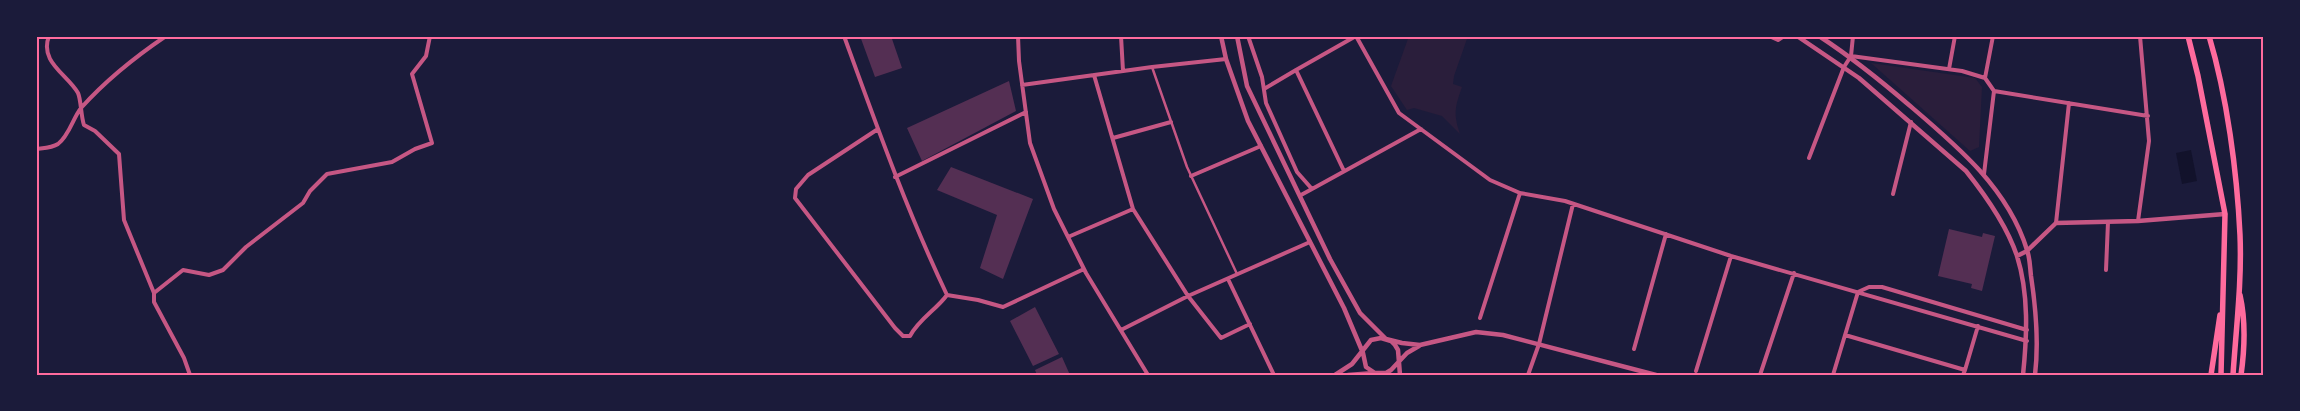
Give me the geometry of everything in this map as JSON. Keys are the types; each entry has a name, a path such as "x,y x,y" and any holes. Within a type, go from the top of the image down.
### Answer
{"highway":[{"path":"2188,36 2198,76 2225,214 2221,375"},
{"path":"2209,36 2217,63 2236,179 2240,236 2233,375"},
{"path":"2211,375 2224,285"},
{"path":"2238,287 2245,317 2241,375"}],"street":[{"path":"49,36 46,49 47,55 51,63 79,94 80,110 84,124 95,131 119,154 124,220 154,293 154,302 184,358 190,375"},
{"path":"36,149 53,147 60,143 80,110 134,58 166,36"},
{"path":"154,293 183,270 209,275 223,270 246,247 302,203 310,191 328,174 392,162 415,149 432,143 412,74 426,56 430,36"},
{"path":"844,36 895,177 917,232 947,295"},
{"path":"1018,36 1030,143 1054,209 1084,269 1148,375"},
{"path":"1120,36 1123,71"},
{"path":"1221,36 1226,59 1248,121 1344,308 1363,352 1364,362 1376,374"},
{"path":"1237,36 1247,86 1330,258 1360,313 1398,350 1400,375"},
{"path":"1248,36 1262,77 1266,103 1297,172 1312,190"},
{"path":"1264,89 1356,36 1399,113 1490,180 1520,193 1573,204 1730,256 2027,340"},
{"path":"1769,36 1778,40 1784,36"},
{"path":"1797,36 1844,66 1966,171 1980,188 2000,220 2017,256 2022,278 2027,340 2023,375"},
{"path":"1819,36 1851,56 1919,113 1984,174 2010,214 2027,250 2034,296 2037,340 2035,375"},
{"path":"1809,158 1844,66 1851,56 1852,36"},
{"path":"1949,69 1955,36"},
{"path":"1985,78 1993,36"},
{"path":"2132,36 2140,37 2149,141 2138,221"},
{"path":"1851,56 1949,69 1978,74 1985,78 1994,91 1984,174"},
{"path":"1022,85 1226,59"},
{"path":"1152,67 1191,176 1237,274"},
{"path":"1296,70 1344,171"},
{"path":"1094,75 1133,209 1188,296 1221,338 1250,324"},
{"path":"1994,91 2148,116"},
{"path":"2017,256 2027,250 2056,223 2069,103"},
{"path":"895,177 1026,112"},
{"path":"1112,138 1171,122"},
{"path":"1893,194 1911,122"},
{"path":"878,128 808,175 796,189 795,198 903,336 907,338 910,336 916,326 939,306 947,295"},
{"path":"1301,195 1421,129"},
{"path":"1191,176 1261,146"},
{"path":"1480,318 1520,193"},
{"path":"1528,375 1539,344 1573,204"},
{"path":"1068,237 1133,209"},
{"path":"2056,223 2138,221 2225,214"},
{"path":"2106,270 2108,222"},
{"path":"1634,349 1666,234"},
{"path":"1120,330 1188,296 1310,242"},
{"path":"1696,371 1730,256"},
{"path":"947,295 978,300 1003,307 1084,269"},
{"path":"1760,375 1794,273"},
{"path":"1228,278 1274,375"},
{"path":"1833,375 1858,292 1869,287 1882,287 2026,330"},
{"path":"1844,335 1964,373 1978,326"},
{"path":"1335,375 1352,364 1371,340 1386,339 1402,344 1420,345 1476,332 1503,335 1656,375"},
{"path":"1348,375 1386,373 1420,345"}],"shaded area":[{"path":"1409,36 1468,36 1453,84 1462,87 1456,110 1456,121 1460,134 1442,116 1414,108 1407,110 1391,86"},
{"path":"1871,63 1975,78 1982,87 1979,147 1970,151"},
{"path":"2191,150 2197,181 2182,184 2176,153"}],"building":[{"path":"860,36 891,36 902,68 875,77"},
{"path":"1009,81 1016,111 922,161 907,128"},
{"path":"951,167 1033,199 1003,279 980,268 997,215 937,190"},
{"path":"1949,229 1982,237 1983,233 1995,236 1982,291 1971,288 1972,284 1938,276"},
{"path":"1035,307 1059,354 1033,366 1010,321"},
{"path":"1062,357 1070,375 1037,375 1035,370"}]}
